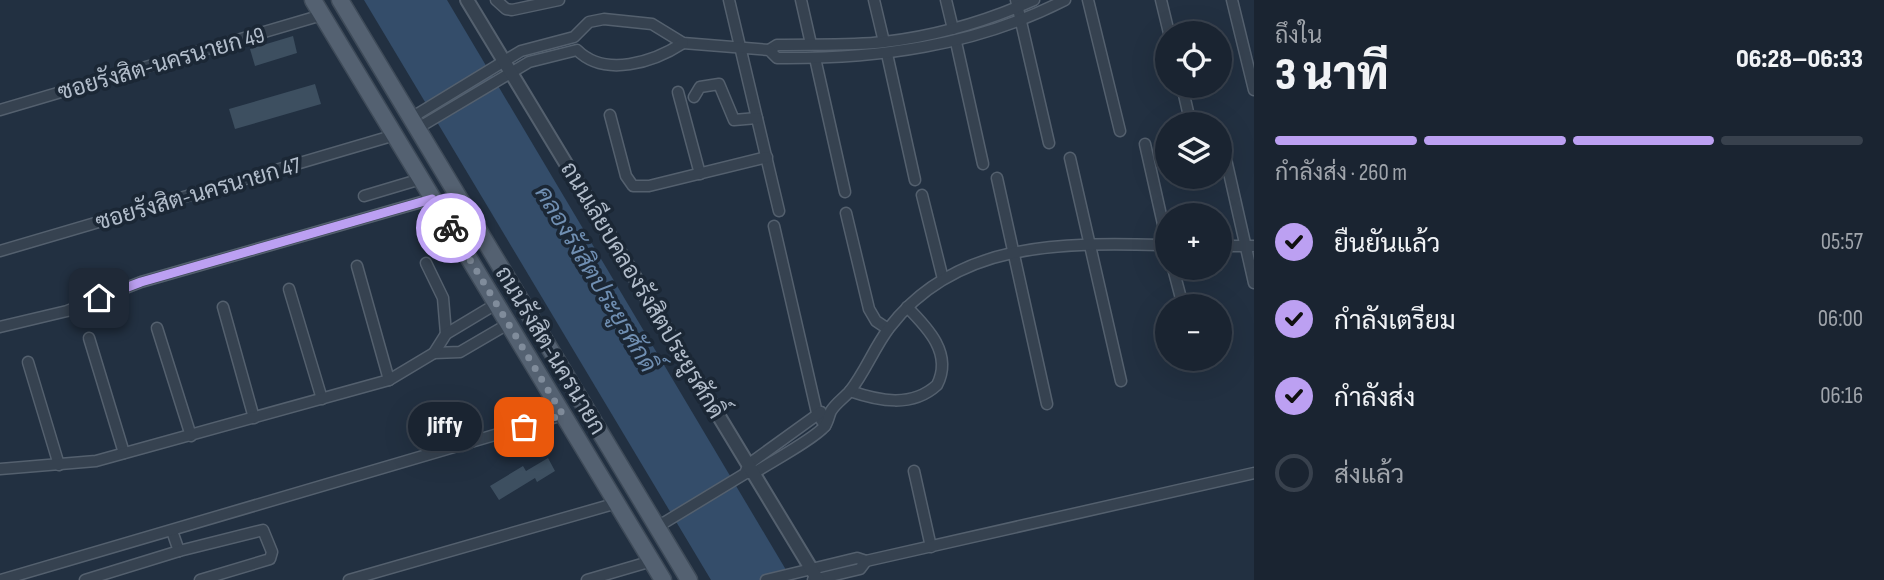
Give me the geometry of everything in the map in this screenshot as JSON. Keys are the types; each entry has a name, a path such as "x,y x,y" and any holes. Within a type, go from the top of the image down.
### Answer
{"main road":[{"name":"ถนนรังสิต-นครนายก","path":"313,0 663,580"},
{"name":"ถนนรังสิต-นครนายก","path":"340,0 420,120 663,523 689,580"}],"street":[{"name":"ถนนเลียบคลองรังสิตประยูรศักดิ์","path":"467,0 746,472 815,577"},
{"path":"496,0 506,9 512,10 559,0"},
{"path":"729,0 779,211"},
{"path":"801,0 811,44"},
{"path":"874,0 884,42"},
{"path":"946,0 953,29"},
{"path":"769,50 777,45 884,42 953,29 1034,0"},
{"path":"420,120 497,80 507,67 535,45 574,37 589,22 604,19 652,23 683,43 769,50 778,58 815,58 887,54 956,42 1021,21 1065,0"},
{"path":"1088,0 1120,131"},
{"path":"1161,0 1166,21"},
{"path":"1232,0 1254,90"},
{"path":"1017,4 1049,143"},
{"name":"ซอยรังสิต-นครนายก 49","path":"0,110 322,15"},
{"path":"574,37 577,50 596,63 637,63 660,58 683,43"},
{"path":"956,42 983,164"},
{"path":"420,120 490,71 577,50"},
{"path":"887,54 915,180"},
{"path":"815,58 845,192"},
{"path":"694,97 700,87 719,85 734,120 757,118"},
{"path":"678,92 700,174"},
{"path":"1185,98 1188,112"},
{"path":"610,115 626,176 633,186 649,186 766,157"},
{"name":"ซอยรังสิต-นครนายก 47","path":"0,251 395,135"},
{"path":"1145,144 1158,203"},
{"path":"1070,158 1121,382"},
{"path":"997,178 1047,404"},
{"path":"1232,178 1250,246 1254,283"},
{"path":"365,196 421,179"},
{"path":"922,195 943,279"},
{"path":"0,327 67,311 141,282 432,199"},
{"path":"846,213 869,309 876,321 888,329"},
{"path":"774,226 817,414 825,426"},
{"path":"663,523 825,426 832,410 850,391 888,329 907,307 943,279 967,266 1014,251 1089,244 1155,244"},
{"path":"1232,246 1250,246"},
{"path":"426,263 443,298 446,334"},
{"path":"357,266 388,380"},
{"path":"289,289 322,399"},
{"path":"0,469 59,465 124,453 388,380 434,353 446,334 496,304"},
{"path":"223,307 254,418"},
{"path":"850,391 887,401 902,400 919,397 937,385 943,365 939,347 928,329 907,307"},
{"path":"434,353 460,352 508,324"},
{"path":"158,328 191,436"},
{"path":"89,338 124,453"},
{"path":"28,362 59,465"},
{"path":"746,472 817,414 832,410"},
{"path":"1,580 563,415"},
{"path":"914,471 932,547"},
{"path":"766,580 795,573 815,577 860,569 866,561 1254,473"},
{"path":"349,580 617,503"},
{"path":"86,580 258,530 266,534 272,556 268,561 200,580"},
{"path":"172,531 179,551"},
{"path":"587,580 652,561"}],"water":[{"name":"คลองรังสิตประยูรศักดิ์","path":"364,0 447,0 792,580 711,580"}],"building":[{"path":"293,36 297,53 255,66 250,49"},
{"path":"315,84 321,104 235,129 229,109"},
{"path":"548,458 555,471 537,482 535,478 499,500 490,486 523,466 526,471"}],"way so far":[{"path":"451,228 563,415 524,427"}],"place":[{"name":"Jiffy","path":"524,427"}],"route":[{"path":"99,298 141,282 432,199 451,228"}]}
